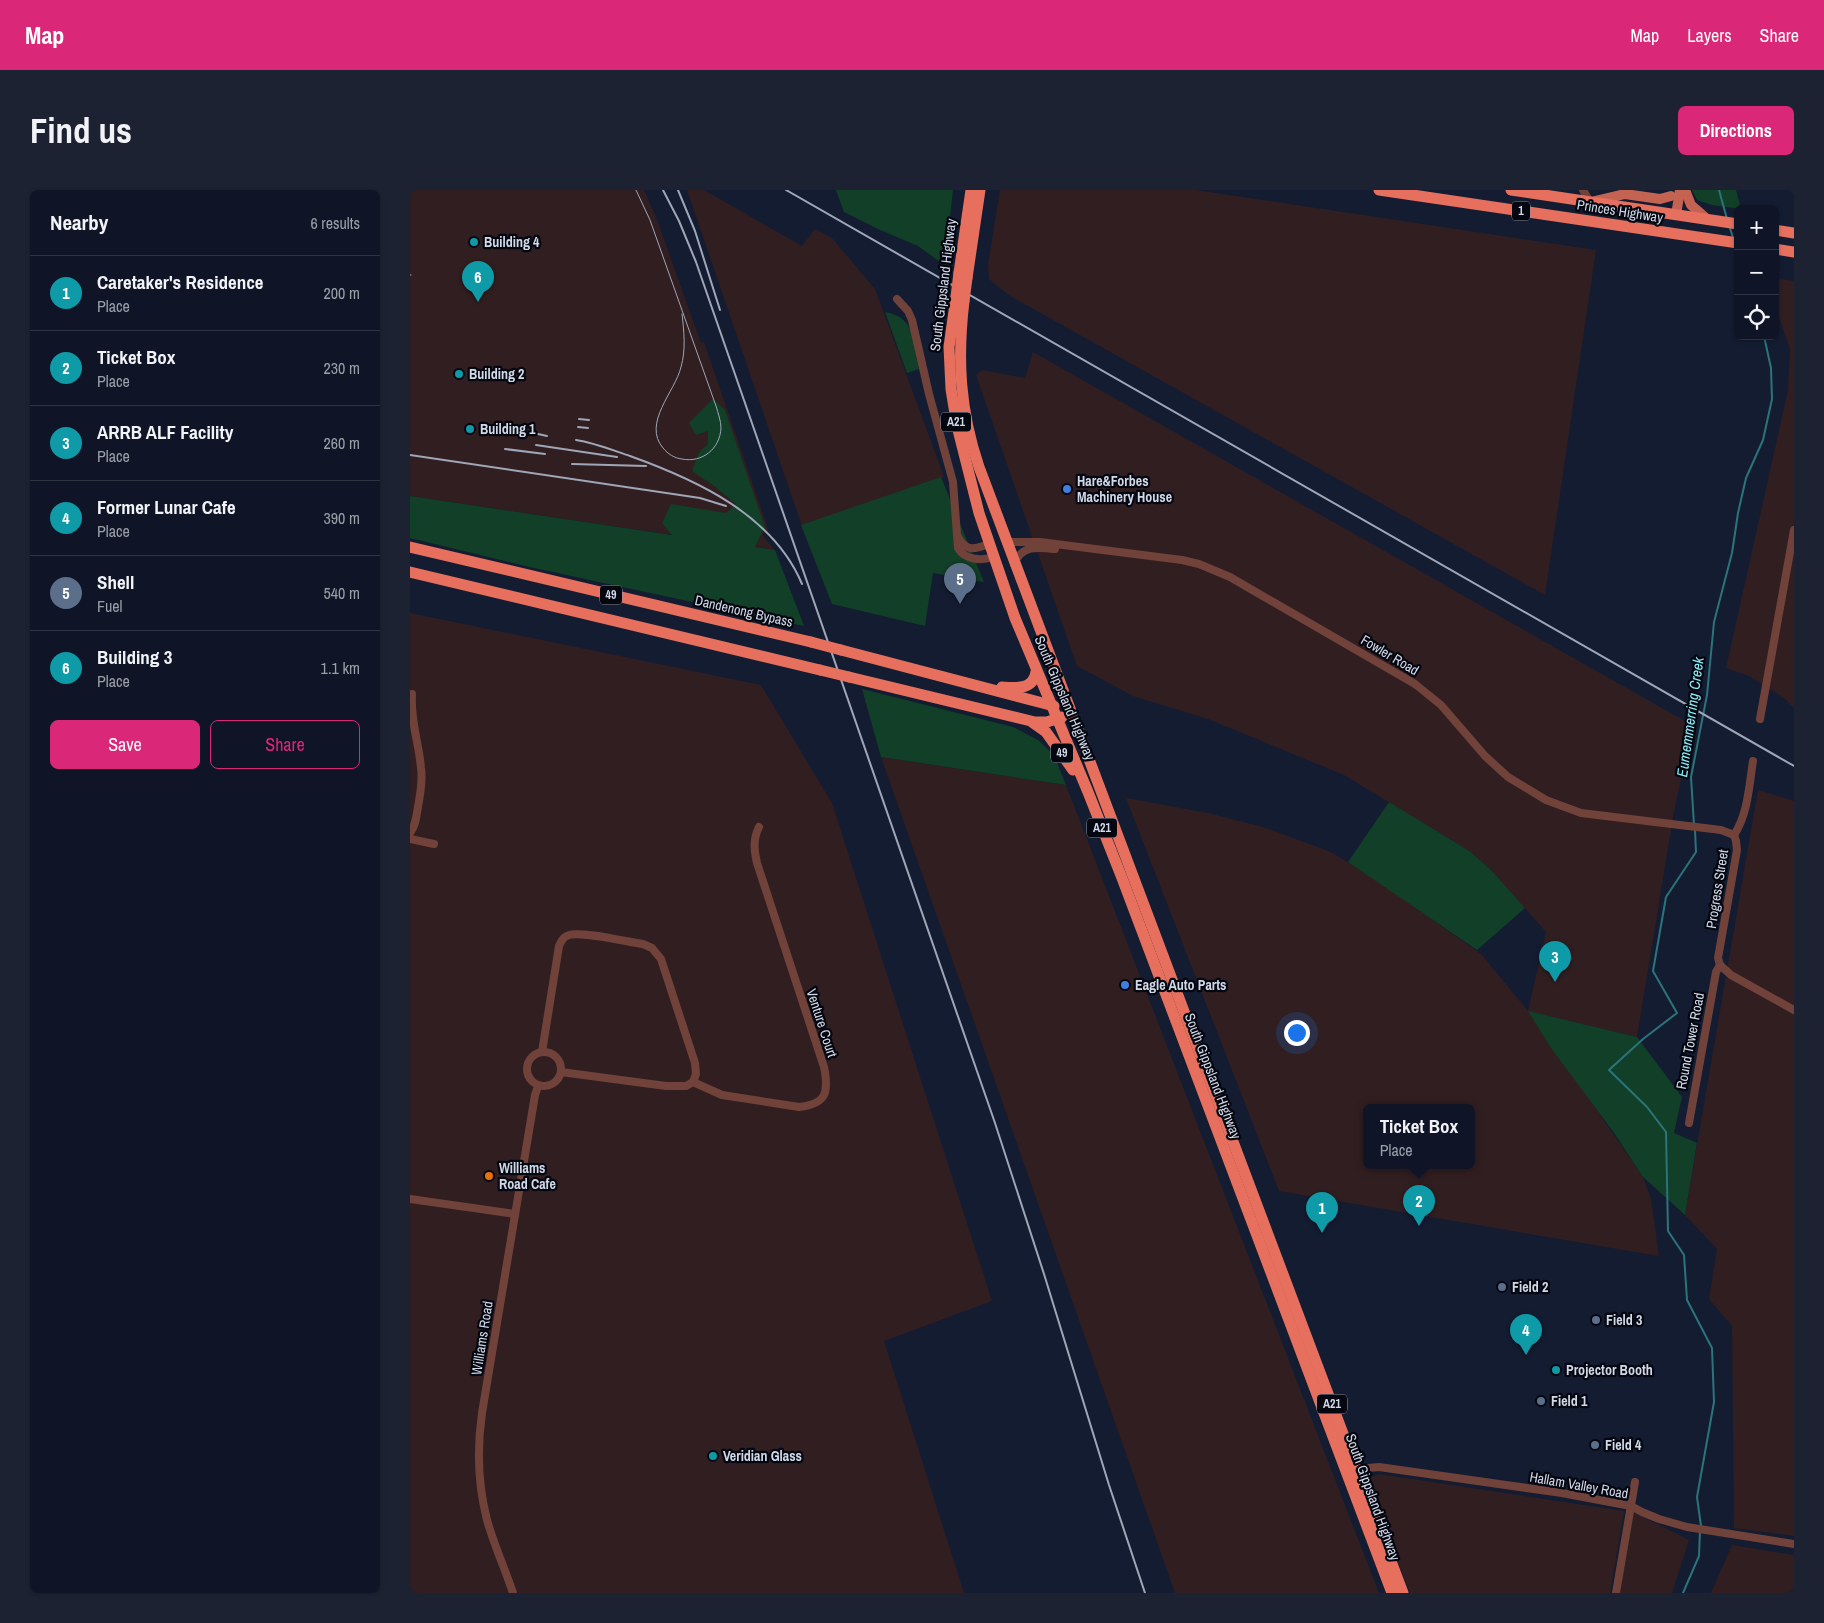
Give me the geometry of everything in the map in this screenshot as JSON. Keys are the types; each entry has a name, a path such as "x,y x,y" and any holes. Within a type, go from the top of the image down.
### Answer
{"highway":[{"path":"964,190 964,239"},
{"name":"South Gippsland Highway","path":"963,276 964,239 970,190"},
{"name":"South Gippsland Highway","path":"980,190 950,347 953,405 967,469 993,557 1056,719 1126,876"},
{"name":"Princes Highway","path":"1379,190 1734,243"},
{"name":"Princes Highway","path":"1511,190 1734,223"},
{"path":"1668,233 1672,214"},
{"path":"1779,231 1794,233"},
{"path":"1779,250 1794,252"},
{"name":"South Gippsland Highway","path":"960,299 960,367 966,423 979,467 1070,712 1126,876 1391,1575 1403,1593"},
{"path":"989,544 1006,542"},
{"path":"993,557 1006,542"},
{"name":"Dandenong Bypass","path":"410,547 811,642 1051,705 1070,712"},
{"name":"49","path":"410,572 1029,721 1042,723 1070,712"},
{"name":"49","path":"970,684 1023,687 1032,683 1035,667"},
{"name":"49","path":"1029,721 1046,732 1088,792"},
{"name":"South Gippsland Highway","path":"1391,1575 1392,1593"}],"main road":[{"path":"1685,190 1691,206 1711,220"},
{"path":"1591,202 1623,194 1660,199 1674,192"},
{"path":"1672,214 1674,192"}],"street":[{"name":"Princes Highway","path":"1584,190 1591,202"},
{"path":"897,300 909,313 914,325 929,394 953,482 958,548 964,556 981,559 993,557"},
{"path":"1760,719 1794,530"},
{"path":"957,533 963,543 970,548 989,544"},
{"name":"Fowler Road","path":"1006,542 1035,541 1182,560 1199,564 1230,577 1422,688 1446,711 1494,765 1536,796 1563,808 1581,813 1726,831 1734,836"},
{"path":"1014,564 1019,554 1030,548 1063,549 1079,547"},
{"path":"410,833 415,826 422,780 410,706 412,694"},
{"name":"Progress Street","path":"1720,965 1718,958 1737,850 1734,836 1742,821 1754,761"},
{"name":"Venture Court","path":"693,1082 722,1095 799,1107 810,1106 820,1102 826,1094 827,1083 824,1067 756,863 755,835 759,827"},
{"path":"410,839 434,844"},
{"path":"542,1052 559,946 563,938 571,934 583,934 643,944 652,948 660,959 695,1063 696,1074 693,1082 686,1086 666,1086 561,1072"},
{"path":"1720,965 1731,975 1794,1010"},
{"name":"Round Tower Road","path":"1689,1123 1716,972 1720,965"},
{"path":"542,1052 549,1052 558,1059 561,1072 550,1086 538,1086 529,1078 526,1066 532,1056 542,1052"},
{"name":"Williams Road","path":"514,1593 488,1521 482,1492 479,1456 481,1419 538,1086"},
{"path":"410,1199 515,1214"},
{"name":"Hallam Valley Road","path":"1352,1474 1379,1467 1562,1493 1631,1506 1659,1519 1687,1527 1794,1544"},
{"path":"1616,1593 1635,1482"}],"shaded area":[{"path":"410,190 644,190 656,217 701,343 704,342 768,529 762,535 775,550 410,496"},
{"path":"687,190 704,190 802,246 815,229 832,238 875,289 944,477 802,526"},
{"path":"1000,190 1196,190 1596,250 1545,595 1010,296 989,279 988,265"},
{"path":"1779,279 1794,281 1794,708 1783,697 1749,676 1726,668 1788,390 1790,349 1779,317"},
{"path":"1033,352 1692,725 1673,817 1637,1037 1529,1012 1643,1177 1651,1199 1659,1256 1279,1191 1126,798 1208,813 1263,827 1331,852 1368,874 1481,954 1528,1011 1546,932 1492,871 1471,852 1344,775 1208,719 1133,696 1077,666 976,375 982,370 1025,378"},
{"path":"410,613 761,685 832,803 992,1301 884,1341 964,1593 410,1593"},
{"path":"881,757 1066,785 1379,1593 1175,1593"},
{"path":"1758,790 1794,801 1794,1536 1734,1528 1732,1326 1709,1299 1717,1249 1685,1215"},
{"path":"1379,1474 1624,1511 1610,1593 1410,1593 1368,1484 1370,1478"},
{"path":"1633,1512 1689,1540 1672,1593 1620,1593"},
{"path":"1732,1545 1794,1555 1794,1593 1711,1593"}],"green space":[{"path":"836,190 953,190 949,226 950,269 918,246 844,212"},
{"path":"1692,190 1736,190 1740,205 1734,205 1734,208 1712,205 1697,200"},
{"path":"885,312 895,315 908,325 914,340 919,369 907,373"},
{"path":"713,399 725,410 765,527 755,547 775,550 804,626 534,568 410,538 410,496 672,535 662,523 671,504 726,513 736,504 692,471 699,452 708,444 708,431 696,435 689,423"},
{"path":"941,477 984,582 933,573 925,626 832,604 801,525"},
{"path":"862,689 1013,727 1038,740 1054,755 1066,785 881,757"},
{"path":"1389,802 1471,852 1492,871 1525,908 1477,950 1348,862"},
{"path":"1528,1011 1637,1037 1682,1097 1674,1133 1697,1143 1685,1215 1643,1177 1614,1133 1551,1048"}],"waterway":[{"name":"Eumemmerring Creek","path":"1719,190 1727,219"},
{"name":"Eumemmerring Creek","path":"1730,228 1733,238"},
{"name":"Eumemmerring Creek","path":"1694,825 1691,777 1707,695 1714,622 1732,553 1746,478 1763,440 1772,399 1771,368 1765,340"},
{"name":"Eumemmerring Creek","path":"1695,830 1696,852 1666,897 1653,971 1677,1013 1643,1039 1609,1070 1647,1107 1666,1132 1668,1231 1684,1255 1687,1300 1712,1348 1714,1402 1697,1497 1701,1526"},
{"name":"Eumemmerring Creek","path":"1683,1593 1699,1556 1700,1531"}],"tram line":[{"path":"636,190 650,220 716,406 721,428 720,436 709,453 689,460 676,458 667,452 657,438 656,428 662,408 678,377 683,361 682,314"}],"railway":[{"path":"663,190 679,221 696,262 995,1123 1145,1593"},
{"path":"678,190 695,231 720,310"},
{"path":"786,190 1794,766"},
{"path":"579,419 589,420"},
{"path":"578,427 588,428"},
{"path":"538,434 547,436"},
{"path":"576,440 630,456 681,476 730,503 772,538 789,560 802,584"},
{"path":"536,445 617,457"},
{"path":"505,449 545,454"},
{"path":"410,455 700,498 726,506"},
{"path":"572,464 646,466"}],"place":[{"name":"Building 4","path":"474,242"},
{"name":"Building 3","path":"478,302"},
{"name":"Building 2","path":"459,374"},
{"name":"Building 1","path":"470,429"},
{"name":"Hare&Forbes Machinery House","path":"1067,489"},
{"name":"Shell","path":"960,604"},
{"name":"ARRB ALF Facility","path":"1555,982"},
{"name":"Eagle Auto Parts","path":"1125,985"},
{"name":"Williams Road Cafe","path":"489,1176"},
{"name":"Ticket Box","path":"1419,1226"},
{"name":"Caretaker's Residence","path":"1322,1233"},
{"name":"Field 2","path":"1502,1287"},
{"name":"Field 3","path":"1596,1320"},
{"name":"Former Lunar Cafe","path":"1526,1355"},
{"name":"Projector Booth","path":"1556,1370"},
{"name":"Field 1","path":"1541,1401"},
{"name":"Field 4","path":"1595,1445"},
{"name":"Veridian Glass","path":"713,1456"}]}
